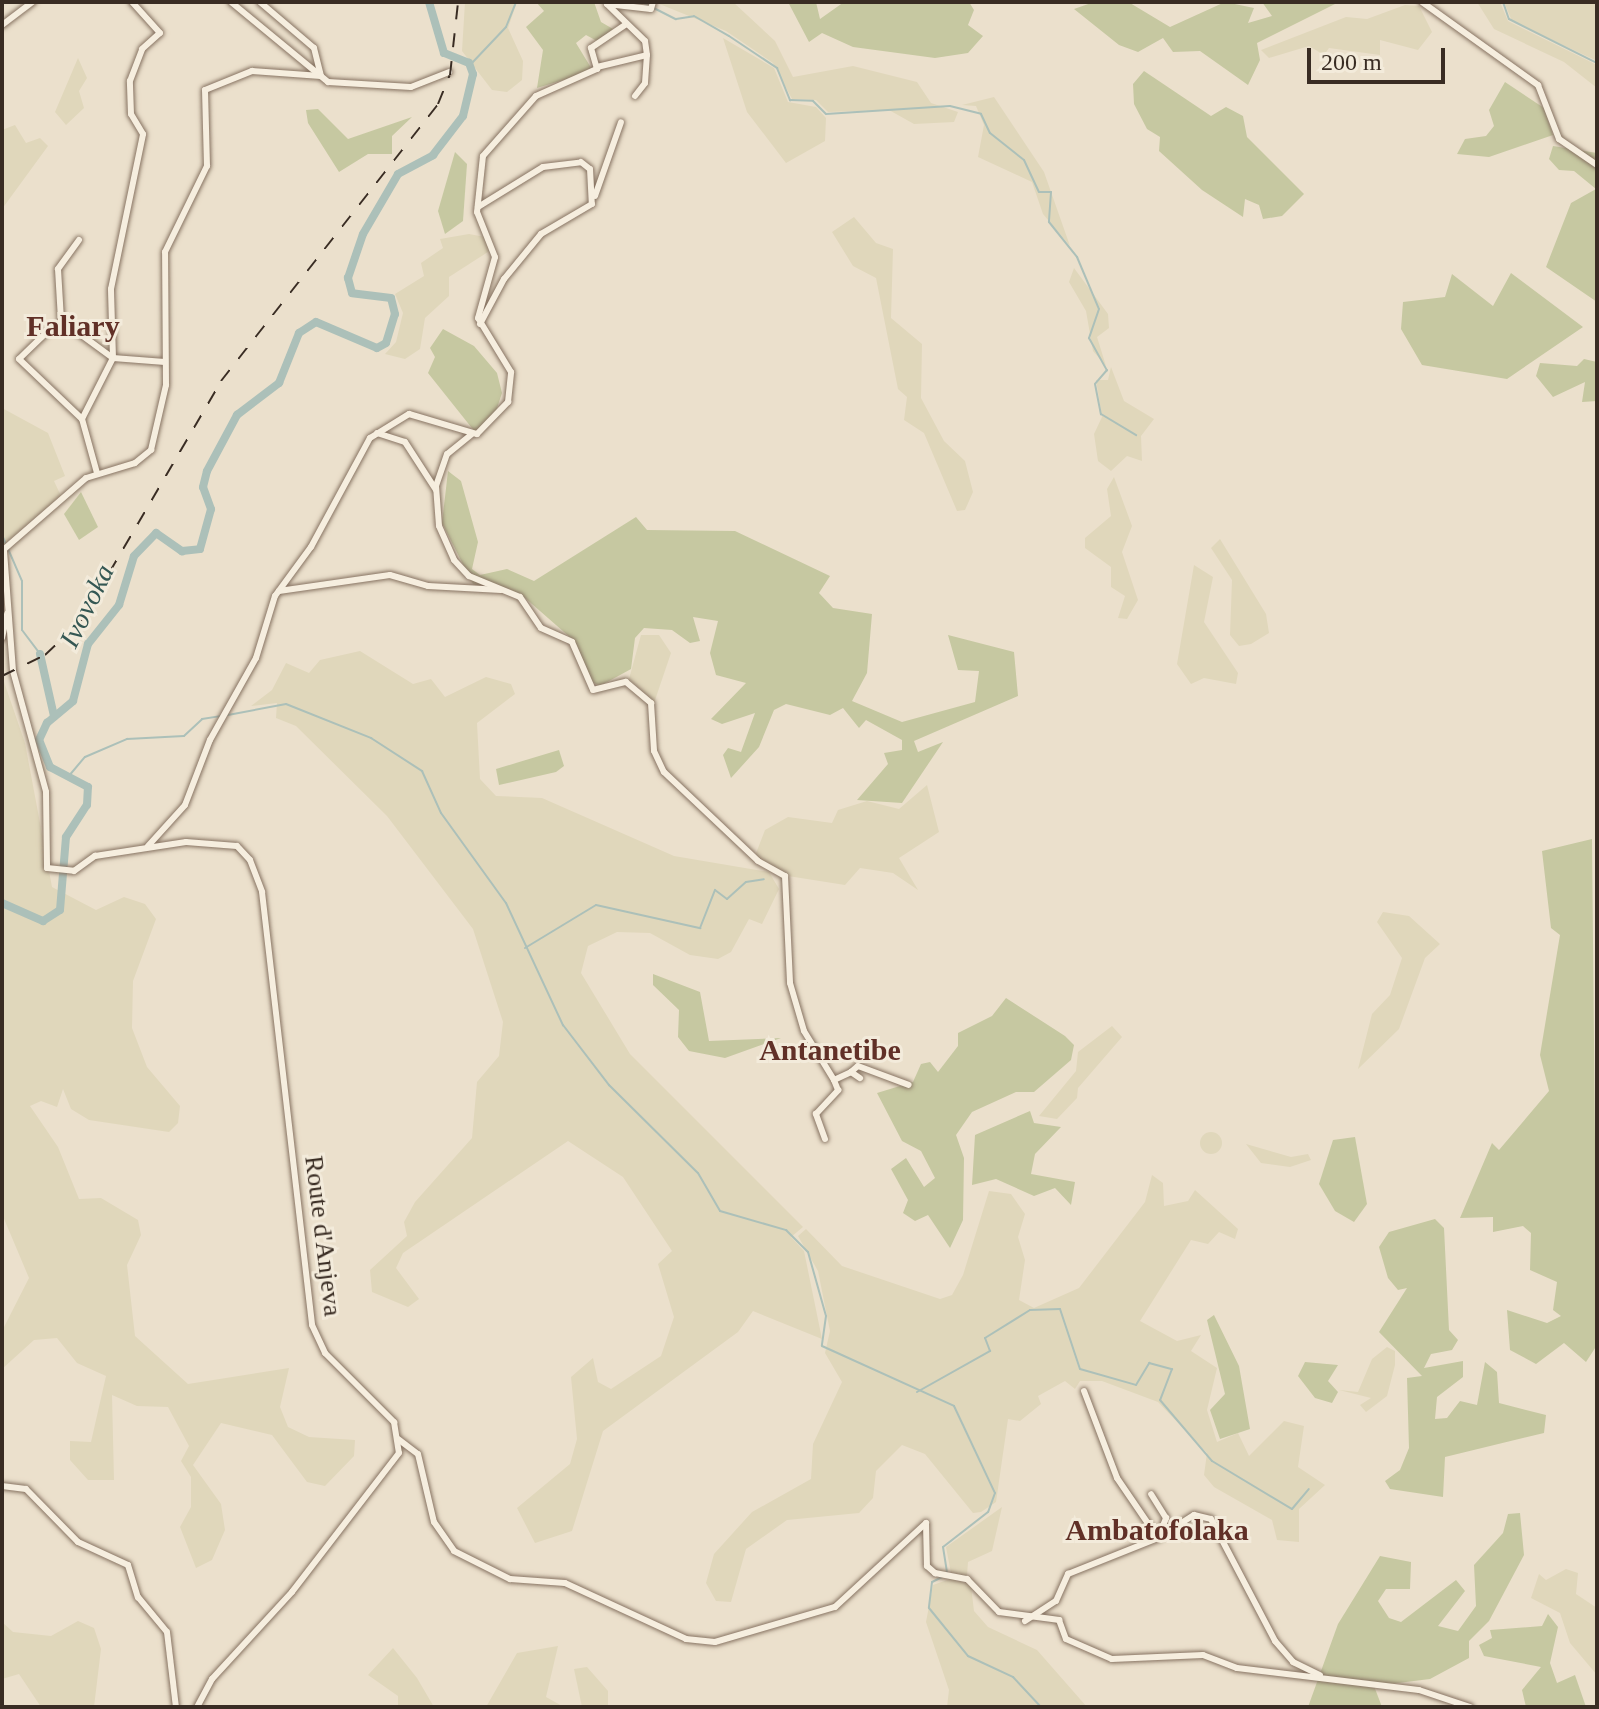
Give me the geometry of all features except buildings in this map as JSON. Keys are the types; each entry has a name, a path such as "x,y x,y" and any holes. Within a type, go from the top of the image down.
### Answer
{"street":[{"path":"2,25 33,2"},
{"path":"82,419 113,358 111,289 143,134 131,114 130,81 142,49 160,33 132,2"},
{"path":"231,2 321,76"},
{"path":"260,2 314,48 321,76"},
{"path":"1422,2 1538,85 1559,139 1597,165"},
{"path":"635,96 645,83 645,41 625,25 608,3 652,5"},
{"path":"597,67 591,48 625,25"},
{"path":"436,490 447,454 472,434 491,425 513,380 480,328 495,257 478,207 478,177 496,136 536,96 569,87 597,67 647,55"},
{"path":"2,638 9,599 3,566 7,549 97,473 135,463 151,450 164,407 165,252 207,166 205,90 252,71 411,87 449,72"},
{"path":"480,328 504,279 541,234 595,196 621,122"},
{"path":"478,207 535,171 563,163 587,164 595,196"},
{"path":"79,240 58,269 56,312 67,325 113,358 165,362"},
{"path":"67,325 50,329 19,359 82,419 97,473"},
{"path":"147,847 185,805 224,722 225,710 256,658 279,591 377,433 409,414 472,434"},
{"path":"377,433 405,442 436,490 454,560 469,576 508,590 541,628 572,642 586,685 601,691 626,682 651,703 654,751 664,772 758,861 785,876 790,983 804,1031 838,1090 816,1114 825,1139"},
{"path":"279,591 390,575 428,586 508,590"},
{"name":"Route d'Anjeva","path":"9,599 13,671 46,792 47,868 74,871 95,856 147,847 237,846 250,860 262,892 312,1325 325,1353 394,1422 397,1438 418,1454 434,1522 465,1559 510,1579 565,1583 686,1639 715,1642 835,1607 918,1524 930,1528 927,1566 944,1575 967,1579 999,1612 1025,1621"},
{"path":"834,1080 858,1066 909,1085"},
{"path":"851,1072 860,1078"},
{"path":"1084,1391 1117,1478 1158,1538"},
{"path":"197,1707 212,1679 350,1522 399,1453 397,1438"},
{"path":"2,1486 26,1489 78,1542 128,1565 138,1597 167,1632 176,1707"},
{"path":"1151,1494 1166,1518 1158,1538"},
{"path":"1025,1621 1056,1601 1068,1574 1158,1538 1194,1515 1211,1519 1285,1653 1302,1668 1339,1680"},
{"path":"1025,1621 1059,1620 1066,1639 1112,1659 1188,1653 1237,1668 1419,1690 1470,1707"}],"shaded area":[{"path":"465,2 517,2 508,28 523,61 522,80 507,92 492,90 462,51"},
{"path":"733,2 775,41 793,77 853,66 917,82 931,103 958,112 954,122 914,124 889,110 828,112 816,100 792,99 773,63 726,31 657,3"},
{"path":"1477,2 1500,2 1508,21 1597,65 1597,88 1564,62 1494,29"},
{"path":"1504,2 1597,2 1597,61 1512,21"},
{"path":"1405,5 1419,6 1432,32 1418,50 1380,40 1380,55 1329,48 1324,55 1309,46 1269,58 1261,50 1346,17 1367,19"},
{"path":"723,38 774,68 788,102 816,107 826,118 825,141 786,163 747,112"},
{"path":"78,58 87,78 79,91 84,108 66,125 55,112"},
{"path":"994,97 1044,172 1070,246 1043,214 1032,182 978,157 984,125 976,106 962,105"},
{"path":"15,125 26,143 40,138 48,146 2,209 2,130"},
{"path":"854,217 876,243 893,249 891,318 922,344 921,398 944,441 965,461 973,492 965,510 957,511 924,433 904,420 907,397 898,389 876,278 853,266 832,232"},
{"path":"469,234 485,237 491,250 449,277 449,296 425,318 420,349 405,359 385,354 396,342 403,313 395,294 424,276 421,263 443,248 440,239"},
{"path":"1074,268 1108,314 1109,328 1097,337 1106,366 1093,351 1086,311 1069,282"},
{"path":"1111,367 1124,401 1154,419 1141,436 1142,461 1127,456 1111,471 1098,461 1094,434 1102,417 1096,380 1108,380"},
{"path":"2,408 48,433 65,476 54,481 61,496 3,545"},
{"path":"1114,477 1132,526 1122,552 1138,600 1127,619 1118,618 1125,596 1111,587 1111,567 1085,548 1085,538 1111,516 1107,489"},
{"path":"1220,539 1266,614 1269,633 1251,644 1239,646 1230,635 1232,580 1211,548"},
{"path":"1194,565 1213,577 1204,622 1238,673 1236,684 1204,678 1191,684 1177,664"},
{"path":"641,635 659,635 671,653 654,703 629,679"},
{"path":"360,651 413,684 431,679 445,697 486,677 511,684 515,694 477,723 480,779 496,796 542,798 674,856 769,872 779,889 762,924 749,919 731,952 718,959 690,955 650,933 617,932 588,946 581,973 630,1054 803,1227 791,1237 804,1251 822,1339 753,1311 738,1332 603,1431 572,1531 535,1543 517,1508 570,1464 577,1439 571,1377 593,1358 598,1382 611,1389 661,1356 674,1317 658,1264 672,1251 623,1177 568,1141 403,1253 396,1268 419,1299 408,1307 372,1292 370,1270 407,1236 404,1222 415,1202 472,1138 477,1082 499,1056 503,1022 473,929 387,816 296,726 276,718 277,703 251,706 272,690 286,663 309,673 320,660"},
{"path":"2,676 25,743 52,887 96,910 124,897 145,904 156,919 133,981 132,1028 147,1067 180,1106 178,1123 169,1132 89,1120 71,1109 63,1089 57,1107 41,1101 30,1106 58,1147 79,1199 101,1198 138,1220 141,1235 127,1265 135,1336 188,1384 289,1368 280,1407 288,1427 309,1437 355,1440 354,1456 325,1486 307,1482 272,1435 221,1423 193,1465 221,1504 225,1530 212,1560 196,1568 180,1527 191,1507 191,1477 181,1461 189,1446 168,1407 137,1406 112,1395 114,1480 88,1480 70,1460 70,1441 91,1442 106,1376 77,1363 57,1338 34,1340 2,1369 2,1331 29,1278 2,1214"},
{"path":"927,785 939,832 899,858 918,890 893,873 860,868 845,885 788,876 755,856 765,830 788,817 832,823 838,810 867,801 899,809"},
{"path":"1383,912 1409,916 1440,944 1425,958 1399,1029 1358,1069 1372,1014 1390,995 1402,958 1377,922"},
{"path":"1112,1026 1122,1037 1078,1088 1077,1098 1057,1119 1039,1116 1076,1071 1078,1052"},
{"path":"1211,1132 1219,1135 1222,1143 1219,1151 1211,1154 1203,1151 1200,1143 1203,1135"},
{"path":"1246,1144 1291,1157 1308,1154 1311,1160 1290,1167 1261,1163"},
{"path":"1152,1175 1163,1183 1164,1206 1188,1201 1195,1190 1238,1229 1235,1239 1219,1232 1208,1244 1191,1240 1140,1321 1177,1341 1201,1335 1191,1351 1217,1368 1207,1410 1217,1442 1238,1433 1249,1456 1284,1421 1304,1426 1298,1467 1325,1485 1299,1509 1299,1542 1277,1540 1272,1520 1214,1487 1204,1475 1207,1453 1158,1402 1102,1381 1080,1381 1075,1389 1065,1381 1038,1396 1041,1404 1020,1421 1008,1419 996,1502 981,1512 973,1513 925,1454 902,1445 876,1471 873,1498 859,1513 787,1520 746,1549 731,1602 716,1601 706,1583 714,1554 752,1512 811,1479 813,1444 842,1382 825,1353 830,1331 818,1271 798,1236 806,1229 842,1266 940,1299 952,1295 963,1275 989,1191 1011,1194 1025,1214 1018,1237 1025,1260 1019,1300 1034,1308 1079,1288 1145,1202"},
{"path":"1387,1347 1395,1351 1395,1365 1387,1396 1366,1412 1360,1405 1371,1398 1339,1390 1358,1392 1372,1359"},
{"path":"1002,1507 992,1551 968,1562 967,1576 951,1573 946,1547"},
{"path":"1566,1569 1578,1573 1576,1594 1597,1608 1597,1675 1570,1643 1560,1613 1531,1598 1539,1574 1546,1580"},
{"path":"953,1578 971,1586 974,1611 988,1627 1037,1650 1087,1707 947,1707 949,1690 926,1622 933,1585"},
{"path":"78,1621 94,1628 101,1649 94,1707 41,1707 19,1674 2,1679 2,1622 13,1632 51,1636"},
{"path":"558,1646 546,1697 564,1707 486,1707 517,1653"},
{"path":"393,1648 417,1678 434,1707 398,1707 398,1696 368,1675"},
{"path":"587,1667 608,1691 608,1707 582,1707 574,1669"}],"green space":[{"path":"536,2 594,2 601,22 613,29 597,41 586,35 576,43 593,71 537,88 543,50 526,27 544,11"},
{"path":"788,2 816,2 820,19 844,2 969,2 974,10 968,25 983,36 968,53 935,58 853,47 822,33 809,42"},
{"path":"1094,2 1130,3 1170,27 1225,2 1254,8 1248,23 1272,16 1262,2 1339,2 1257,43 1260,60 1248,85 1200,51 1173,52 1163,38 1138,52 1119,45 1074,9"},
{"path":"1144,71 1211,116 1226,107 1243,116 1247,137 1304,194 1282,216 1263,219 1259,205 1245,199 1243,217 1202,190 1159,151 1160,137 1147,129 1134,104 1133,84"},
{"path":"1505,82 1544,108 1553,135 1489,157 1457,154 1465,139 1486,136 1494,126 1489,110"},
{"path":"318,109 348,139 412,117 392,136 392,154 368,154 339,172 308,123 306,110"},
{"path":"1553,146 1597,153 1597,302 1546,267 1571,203 1596,189 1574,171 1559,170 1549,159"},
{"path":"455,152 467,164 463,221 445,234 438,211"},
{"path":"1511,273 1583,327 1507,379 1422,365 1401,329 1403,302 1445,297 1452,274 1493,306"},
{"path":"443,329 474,346 497,373 502,393 495,414 475,432 428,373 435,357 430,348"},
{"path":"1584,359 1597,362 1597,401 1582,402 1585,382 1553,397 1536,376 1540,363 1577,366"},
{"path":"448,471 461,481 478,542 472,569 480,575 507,569 534,581 636,517 647,530 735,531 830,576 819,593 833,608 872,614 867,673 852,701 902,722 975,702 979,671 958,670 948,635 1014,652 1018,696 914,741 918,752 943,742 902,803 857,800 888,764 884,753 902,750 902,740 866,720 859,728 843,708 830,715 786,704 774,710 759,747 731,778 723,755 728,748 741,752 755,713 722,724 711,719 746,683 716,675 710,653 718,621 693,617 700,641 690,643 672,630 644,628 635,638 631,669 600,686 588,680 572,639 524,597 473,584 442,523"},
{"path":"81,492 98,527 79,540 64,514"},
{"path":"559,750 564,766 556,772 499,785 496,769"},
{"path":"1592,839 1597,1345 1586,1362 1564,1343 1536,1364 1510,1350 1507,1310 1547,1323 1561,1316 1553,1310 1557,1282 1530,1270 1531,1233 1523,1226 1493,1232 1493,1217 1460,1218 1492,1143 1499,1150 1549,1091 1540,1055 1560,935 1551,928 1542,851"},
{"path":"653,974 700,992 709,1041 781,1038 725,1058 689,1051 678,1037 679,1010 653,985"},
{"path":"1006,998 1065,1036 1074,1045 1071,1060 1034,1092 1016,1092 972,1112 956,1135 964,1158 963,1220 950,1248 928,1215 915,1221 903,1213 908,1200 891,1169 906,1158 924,1187 935,1178 921,1151 902,1141 877,1093 913,1082 921,1064 930,1062 938,1072 958,1046 958,1033 992,1016"},
{"path":"1030,1111 1034,1123 1061,1127 1035,1154 1031,1174 1075,1182 1071,1205 1055,1188 1034,1196 996,1179 972,1185 975,1135"},
{"path":"1355,1137 1367,1204 1354,1222 1335,1211 1319,1184 1333,1140"},
{"path":"1435,1219 1444,1228 1449,1330 1458,1340 1452,1350 1431,1354 1424,1368 1463,1361 1463,1377 1437,1397 1435,1419 1447,1418 1460,1401 1477,1405 1485,1362 1497,1372 1499,1403 1546,1415 1544,1433 1445,1457 1443,1497 1390,1489 1385,1481 1400,1470 1409,1448 1407,1378 1422,1376 1379,1332 1407,1288 1398,1290 1388,1278 1379,1247 1389,1232"},
{"path":"1214,1315 1239,1366 1250,1429 1220,1439 1210,1410 1225,1394 1207,1320"},
{"path":"1305,1362 1338,1365 1328,1381 1338,1392 1332,1403 1315,1398 1298,1376"},
{"path":"1520,1513 1524,1555 1489,1621 1469,1641 1469,1658 1430,1679 1374,1686 1382,1707 1308,1707 1338,1624 1380,1556 1411,1562 1410,1589 1386,1589 1378,1601 1389,1618 1401,1622 1456,1580 1465,1591 1438,1626 1458,1631 1476,1606 1474,1565 1503,1533 1508,1514"},
{"path":"1548,1614 1558,1627 1550,1663 1557,1683 1575,1675 1586,1707 1526,1707 1522,1690 1541,1667 1484,1656 1479,1645 1492,1638 1490,1630 1542,1626"}],"waterway":[{"name":"Ivovoka","path":"2,903 43,921 60,910 66,837 87,805 88,787 50,767 39,740 47,723 73,701 88,644 119,605 134,556 156,533 182,551 200,549 211,509 203,487 207,471 237,415 279,383 299,333 316,322 377,348 386,343 395,314 391,298 352,293 348,278 363,234 398,174 433,155 463,116 473,74 469,63 444,53 429,2"},
{"path":"471,64 506,27 516,2"},
{"path":"642,2 676,19 694,16 729,36 777,68 790,100 813,101 826,114 950,106 981,114 990,133 1024,160 1039,192 1051,192 1049,222 1077,257 1099,309 1089,338 1107,370 1095,384 1101,414 1136,435"},
{"path":"1503,2 1509,19 1597,63"},
{"path":"2,535 22,581 22,630 40,654"},
{"path":"40,654 54,716"},
{"path":"228,715 286,704 371,738 422,771 441,813 506,903 563,1025 609,1085 698,1173 720,1211 786,1230 808,1252 826,1316 822,1346 954,1406 995,1493 988,1512 943,1547 947,1572"},
{"path":"68,777 85,757 127,739 184,736 202,719 222,716"},
{"path":"525,948 596,905 700,928 715,890 727,899 746,882 764,879"},
{"path":"917,1392 990,1351 985,1338 1030,1310 1060,1309 1080,1369 1136,1385 1149,1363 1172,1369 1160,1400 1212,1461 1292,1509 1309,1489"},
{"path":"942,1577 932,1582 929,1608 968,1656 1013,1677 1041,1707"}],"railway":[{"path":"2,676 45,655 81,621 221,381 438,104 450,75 458,2"}],"district":[{"name":"Faliary","path":"73,326"},
{"name":"Antanetibe","path":"830,1050"},
{"name":"Ambatofolaka","path":"1157,1530"}]}
